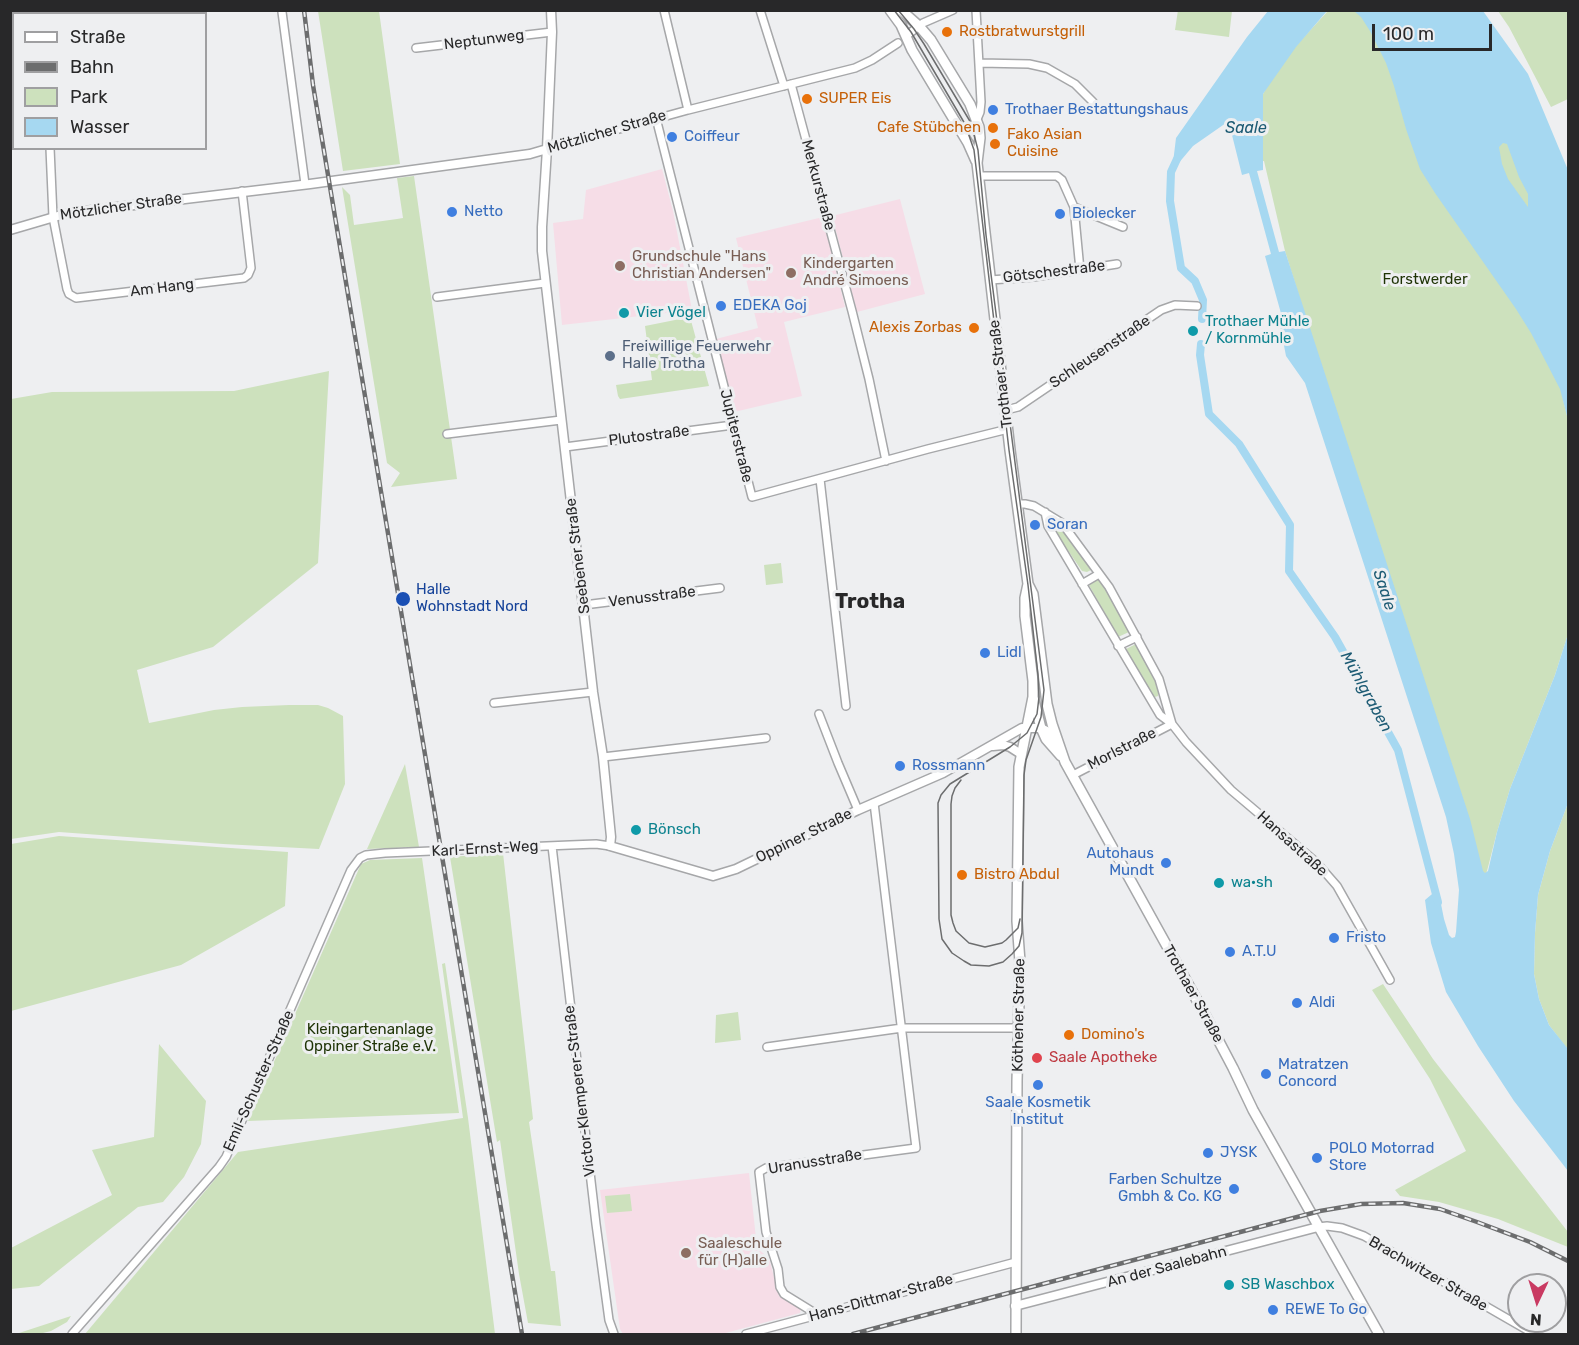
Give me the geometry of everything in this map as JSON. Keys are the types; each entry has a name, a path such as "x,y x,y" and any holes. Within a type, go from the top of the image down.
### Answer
{"main road":[{"name":"Trothaer Straße","path":"890,10 901,25 902,40 912,50 968,143 977,163"},
{"name":"Trothaer Straße","path":"901,10 931,40 977,119 980,138 978,176 1017,504 1047,704 1065,762"},
{"name":"Trothaer Straße","path":"1028,584 1025,616 1034,697 1046,739 1073,775 1193,993 1253,1110 1379,1335"},
{"name":"Köthener Straße","path":"1016,1335 1020,952 1017,921 1019,767 1034,697"}],"street":[{"name":"Seebener Straße","path":"551,10 552,32 542,251 593,692 603,758 610,846"},
{"path":"664,10 688,110"},
{"name":"Merkurstraße","path":"760,10 787,85 852,310 886,460"},
{"name":"Mötzlicher Straße","path":"10,230 68,213 305,184 521,155 547,149 656,118 855,68 872,60 919,26 953,10"},
{"name":"Trothaer Straße","path":"976,10 981,102 977,119"},
{"path":"282,12 305,184"},
{"name":"Neptunweg","path":"416,48 552,32"},
{"path":"980,63 1029,64 1047,68 1075,84 1093,102"},
{"name":"Jupiterstraße","path":"656,118 752,497 1008,429"},
{"path":"50,150 53,217"},
{"path":"978,176 1057,176 1062,180 1074,207 1080,270"},
{"name":"Am Hang","path":"53,217 67,289 69,294 76,298 244,278 251,268 242,191"},
{"path":"1074,207 1123,227"},
{"name":"Götschestraße","path":"990,280 1033,277 1118,264"},
{"path":"437,297 545,283"},
{"name":"Schleusenstraße","path":"1006,410 1018,407 1161,310 1175,305 1197,306"},
{"path":"447,434 561,420"},
{"name":"Plutostraße","path":"565,447 733,425"},
{"path":"820,479 846,706"},
{"path":"1017,504 1034,506 1062,523 1109,587 1159,679 1172,724"},
{"name":"Hansastraße","path":"1045,512 1048,526 1160,715 1172,724 1231,790 1316,862 1337,886 1390,980"},
{"path":"1082,584 1099,574"},
{"name":"Venusstraße","path":"584,605 720,588"},
{"path":"1118,646 1137,637"},
{"path":"494,703 593,692"},
{"path":"1153,704 1165,698"},
{"path":"819,714 858,810"},
{"name":"Morlstraße","path":"1073,775 1172,724"},
{"name":"Oppiner Straße","path":"610,846 713,876 736,869 858,810 943,773 1014,731 1028,727 1041,728"},
{"path":"1041,728 1058,740"},
{"path":"603,758 766,738"},
{"path":"989,747 1003,745 1021,754"},
{"name":"Uranusstraße","path":"818,1315 784,1294 780,1287 778,1269 766,1232 759,1172 766,1168 916,1148 874,803"},
{"name":"Karl-Ernst-Weg","path":"360,858 373,854 596,844 610,846"},
{"name":"Victor-Klemperer-Straße","path":"552,846 596,1224 609,1320 614,1335"},
{"name":"Emil-Schuster-Straße","path":"72,1335 219,1167 351,870 360,858"},
{"path":"767,1047 902,1028 1019,1029"},
{"name":"An der Saalebahn","path":"1016,1306 1318,1227"},
{"name":"Brachwitzer Straße","path":"1318,1227 1342,1228 1364,1236 1534,1335"},
{"name":"Hans-Dittmar-Straße","path":"746,1335 1016,1262"}],"shaded area":[{"name":"Grundschule \"Hans Christian Andersen\"","path":"662,169 673,211 692,310 562,325 553,223 583,219 586,190"},
{"path":"900,199 925,294 857,312 832,216"},
{"name":"Kindergarten André Simoens","path":"823,217 845,307 784,322 802,396 734,412 716,339 758,328 736,238"},
{"name":"Saaleschule für (H)alle","path":"749,1173 757,1248 769,1258 779,1296 801,1308 800,1313 722,1334 623,1334 620,1329 600,1190"}],"green space":[{"path":"1178,10 1232,11 1229,37 1175,30"},
{"path":"318,11 379,11 400,164 343,171"},
{"name":"Forstwerder","path":"1357,11 1521,151 1568,420 1568,634 1555,675 1510,789 1483,890 1285,251 1264,161 1257,162 1263,94 1280,63 1327,12"},
{"path":"1498,11 1568,11 1568,99 1551,107 1509,27"},
{"path":"414,176 457,479 391,487 400,473 387,463 342,187 350,195 354,225 397,219 403,218 397,178"},
{"path":"690,317 709,386 620,399 616,385 652,380 645,326"},
{"path":"329,371 318,563 213,647 137,670 149,723 214,710 289,705 318,705 343,716 345,784 319,849 59,832 11,839 11,399 52,392 234,391"},
{"path":"1050,520 1058,524 1090,565 1091,570 1082,571 1052,527"},
{"path":"781,563 783,583 766,585 764,565"},
{"path":"1098,578 1108,591 1129,632 1118,637 1089,585"},
{"path":"1136,644 1158,687 1158,696 1151,694 1126,649"},
{"path":"405,764 419,847 367,849"},
{"path":"1568,803 1568,1050 1549,1025 1539,999 1534,974 1538,895 1550,851"},
{"path":"59,836 288,852 285,906 181,965 11,1011 11,844"},
{"name":"Kleingartenanlage Oppiner Straße e.V.","path":"503,853 533,1119 529,1122 551,1271 555,1271 561,1326 528,1323 500,1140 497,1142 450,857"},
{"name":"Kleingartenanlage Oppiner Straße e.V.","path":"422,858 459,1113 248,1121 361,864 370,860"},
{"path":"445,963 468,1118 495,1334 85,1334 238,1152 463,1118 442,964"},
{"path":"1383,984 1433,1059 1568,1232 1568,1247 1498,1219 1439,1202 1400,1196 1395,1190 1466,1151 1430,1079 1372,990"},
{"path":"738,1012 741,1040 715,1043 716,1015"},
{"path":"159,1044 206,1101 201,1144 184,1177 163,1202 138,1207 39,1286 11,1289 11,1248 112,1195 92,1150 154,1137"},
{"path":"630,1194 632,1211 607,1213 605,1196"},
{"path":"71,1316 67,1322 51,1331 39,1334 16,1334"}],"water":[{"name":"Saale","path":"1268,11 1327,11 1296,47 1263,94 1263,170 1257,171 1279,252 1285,251 1470,819 1485,873 1488,871 1510,789 1555,675 1568,634 1568,803 1550,851 1538,895 1534,974 1539,999 1549,1025 1568,1049 1568,1171 1514,1101 1446,992 1431,943 1425,900 1438,889 1449,935 1452,938 1455,937 1459,890 1446,817 1305,383 1286,356 1280,325 1282,317 1265,256 1271,254 1249,173 1242,175 1229,123 1193,146 1172,171 1176,138"},
{"path":"1354,11 1483,11 1528,74 1568,170 1568,420 1560,389 1531,333 1420,169 1386,63 1361,17","holes":["1503,143 1507,144 1528,194 1528,207 1508,179 1502,164 1499,147"]}],"waterway":[{"name":"Mühlgraben","path":"1177,159 1171,172 1170,201 1181,268 1195,281 1203,300 1202,319"},
{"name":"Mühlgraben","path":"1201,344 1200,355 1209,414 1239,444 1290,525 1289,571 1335,637 1398,750 1438,902"}],"tram line":[{"path":"894,10 911,32 965,124 974,150 1038,675 1037,714 1027,733 1010,747 950,784 938,803 939,919 942,939 952,953 964,961 971,965 989,966 1003,962 1012,954 1019,946 1022,933 1024,775 1026,760 1041,717 1044,690 986,235 978,150 971,123 924,44 898,10"},
{"path":"961,780 955,788 951,804 951,915 956,931 969,943 985,947 1006,940 1018,928 1020,919"}],"railway":[{"path":"304,10 313,85 522,1334"},
{"path":"853,1334 1320,1211 1361,1204 1403,1203 1440,1209 1530,1242 1568,1261"}],"place":[{"name":"Rostbratwurstgrill","path":"947,32"},
{"name":"SUPER Eis","path":"807,99"},
{"name":"Trothaer Bestattungshaus","path":"993,110"},
{"name":"Cafe Stübchen","path":"993,128"},
{"name":"Coiffeur","path":"672,137"},
{"name":"Fako Asian Cuisine","path":"995,144"},
{"name":"Netto","path":"452,212"},
{"name":"Biolecker","path":"1060,214"},
{"name":"Grundschule \"Hans Christian Andersen\"","path":"620,266"},
{"name":"Kindergarten André Simoens","path":"791,273"},
{"name":"EDEKA Goj","path":"721,306"},
{"name":"Vier Vögel","path":"624,313"},
{"name":"Alexis Zorbas","path":"974,328"},
{"name":"Trothaer Mühle / Kornmühle","path":"1193,331"},
{"name":"Freiwillige Feuerwehr Halle Trotha","path":"610,356"},
{"name":"Soran","path":"1035,525"},
{"name":"Halle Wohnstadt Nord","path":"403,599"},
{"name":"Lidl","path":"985,653"},
{"name":"Rossmann","path":"900,766"},
{"name":"Bönsch","path":"636,830"},
{"name":"Autohaus Mundt","path":"1166,863"},
{"name":"Bistro Abdul","path":"962,875"},
{"name":"wa·sh","path":"1219,883"},
{"name":"Fristo","path":"1334,938"},
{"name":"A.T.U","path":"1230,952"},
{"name":"Aldi","path":"1297,1003"},
{"name":"Domino's","path":"1069,1035"},
{"name":"Saale Apotheke","path":"1037,1058"},
{"name":"Matratzen Concord","path":"1266,1074"},
{"name":"Saale Kosmetik Institut","path":"1038,1085"},
{"name":"JYSK","path":"1208,1153"},
{"name":"POLO Motorrad Store","path":"1317,1158"},
{"name":"Farben Schultze Gmbh & Co. KG","path":"1234,1189"},
{"name":"Saaleschule für (H)alle","path":"686,1253"},
{"name":"SB Waschbox","path":"1229,1285"},
{"name":"REWE To Go","path":"1273,1310"}],"district":[{"name":"Trotha","path":"870,602"}]}
